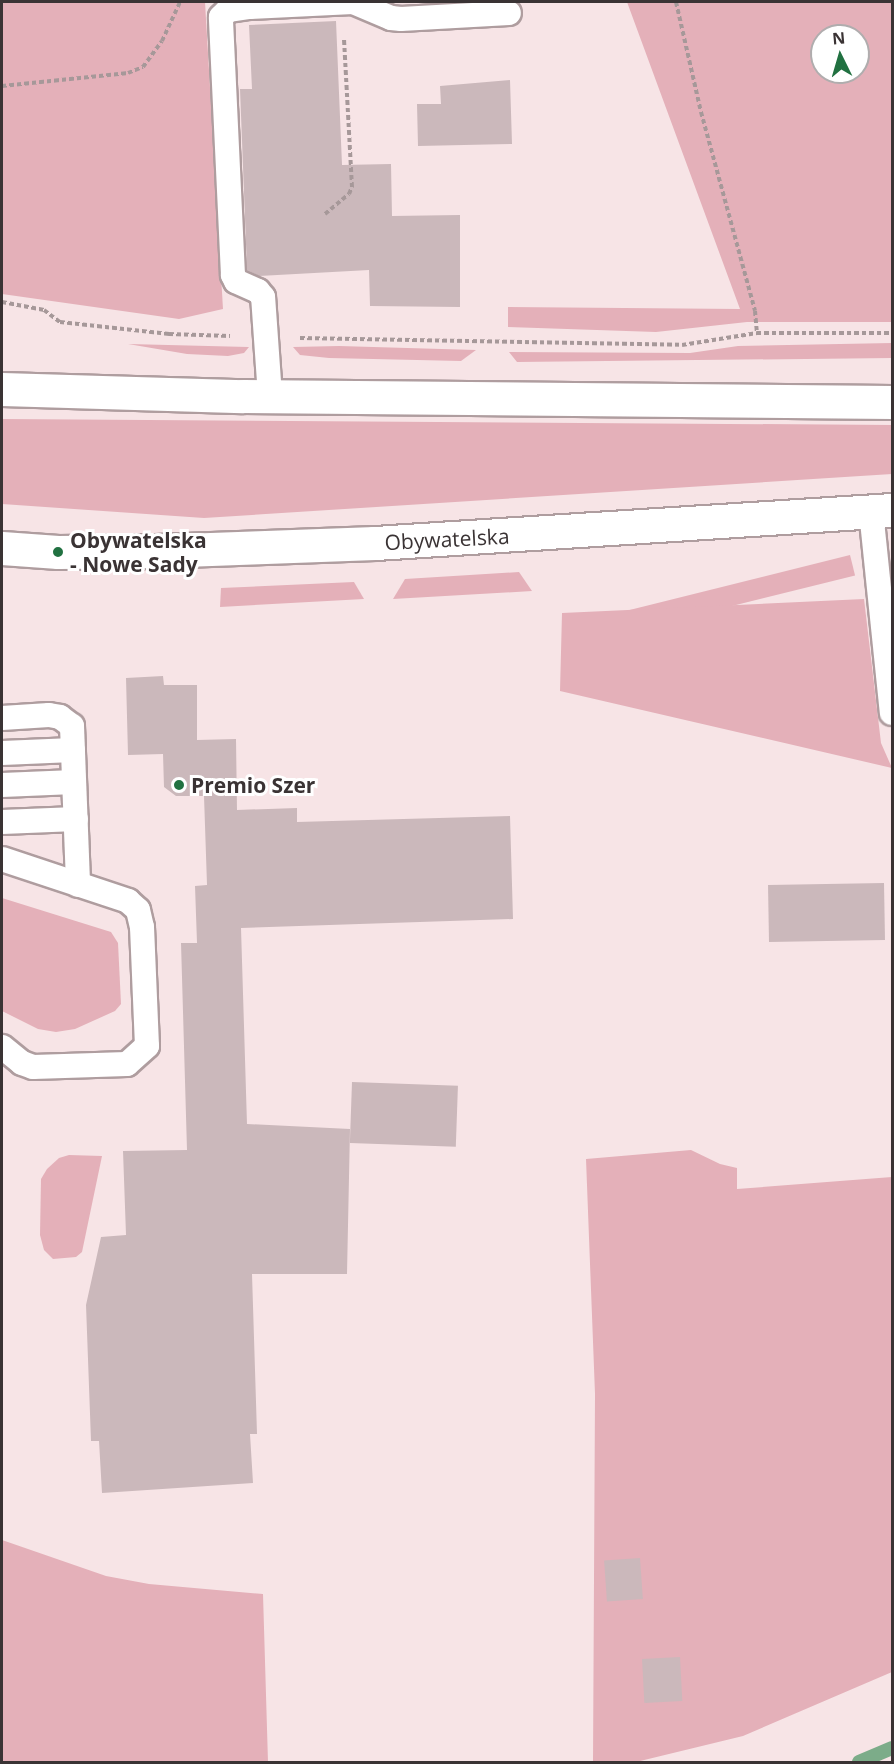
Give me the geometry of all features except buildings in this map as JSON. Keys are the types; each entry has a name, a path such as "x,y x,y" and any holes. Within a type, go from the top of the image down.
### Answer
{"main road":[{"path":"2,389 270,396 892,402"},
{"name":"Obywatelska","path":"2,548 58,552 145,551 375,543 882,510"}],"lane":[{"path":"270,396 263,297 258,291 236,281 233,274 221,18 228,10 250,7 342,2 362,4 391,18 401,19 509,13"},
{"path":"882,510 892,713"},
{"path":"2,718 60,717 72,726 78,885"},
{"path":"2,753 73,750"},
{"path":"2,785 74,782"},
{"path":"2,822 76,819"},
{"path":"2,860 128,901 138,910 142,927 147,1046 127,1064 33,1067 22,1063 2,1047"}],"path":[{"path":"2,86 128,73 143,67 162,41 180,2"},
{"path":"325,214 349,194 352,187 342,2"},
{"path":"676,2 701,112 755,311 757,333"},
{"path":"2,302 44,310 60,322 169,334 486,343 682,345 757,333 892,333"}],"shaded area":[{"path":"2,2 205,2 223,309 179,319 2,294"},
{"path":"627,2 892,2 892,322 747,322 656,332 508,327 508,307 740,309"},
{"path":"892,343 892,358 517,362 509,352 690,353 738,346"},
{"path":"128,344 249,347 244,353 228,356 187,354"},
{"path":"293,347 476,350 461,361 329,358 300,355"},
{"path":"2,419 892,425 892,474 204,518 2,504"},
{"path":"850,555 855,575 581,644 576,623"},
{"path":"519,572 532,591 393,599 405,579"},
{"path":"354,582 364,599 220,607 221,588"},
{"path":"864,599 881,743 892,768 560,691 562,613"},
{"path":"2,898 111,932 118,943 121,1004 115,1011 75,1029 56,1032 38,1029 2,1011"},
{"path":"691,1150 720,1164 737,1168 737,1189 892,1177 892,1672 743,1736 636,1762 593,1762 595,1394 586,1159"},
{"path":"69,1155 102,1156 82,1252 76,1257 53,1259 44,1250 40,1235 41,1179 47,1169 59,1158"},
{"path":"2,1540 106,1576 149,1584 263,1594 268,1762 2,1762"}],"waterway":[{"path":"859,1762 892,1748"}],"place":[{"name":"Obywatelska - Nowe Sady","path":"58,552"},
{"name":"Premio Szer","path":"179,785"}]}
